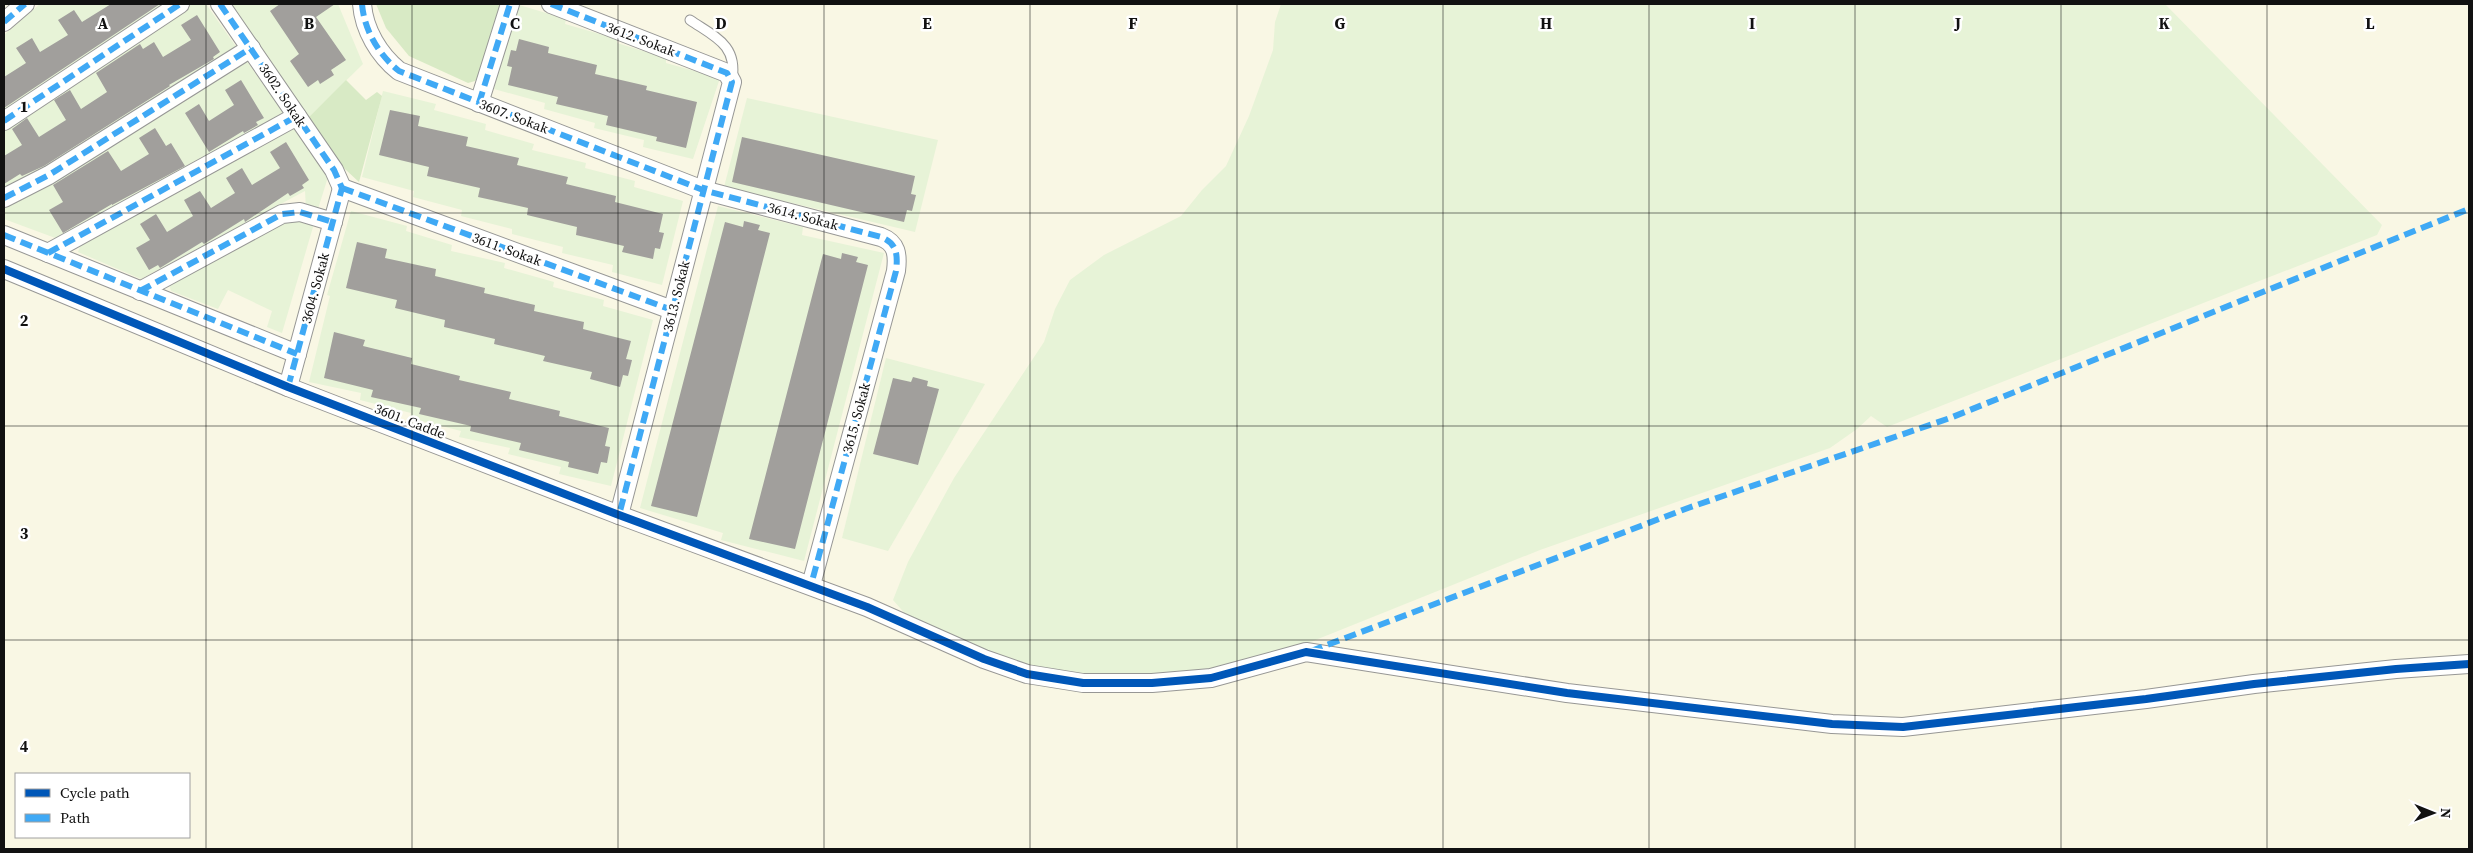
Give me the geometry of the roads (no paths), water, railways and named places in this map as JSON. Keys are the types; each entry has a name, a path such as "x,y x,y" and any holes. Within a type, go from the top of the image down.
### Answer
{"street":[{"path":"4,22 25,4"},
{"path":"4,121 180,4"},
{"name":"3602. Sokak","path":"220,4 334,170 342,188"},
{"name":"3607. Sokak","path":"362,4 372,38 388,63 399,71 703,190"},
{"path":"479,103 510,4"},
{"name":"3612. Sokak","path":"551,4 722,71 731,79"},
{"path":"4,198 49,175 251,48"},
{"name":"3613. Sokak","path":"619,515 731,79"},
{"path":"48,253 297,116"},
{"name":"3604. Sokak","path":"288,387 342,188"},
{"name":"3611. Sokak","path":"342,188 672,310"},
{"name":"3614. Sokak","path":"703,190 881,237 893,244 896,251"},
{"path":"140,291 282,214 300,212 332,222"},
{"path":"4,235 297,354"},
{"name":"3615. Sokak","path":"812,585 896,270 896,251"},
{"name":"3601. Cadde","path":"4,269 288,387 619,515 868,607 984,659 1027,674 1083,683 1152,683 1211,678 1306,652 1567,693 1832,724 1903,726 2146,700 2254,684 2396,669 2469,664"}],"lane":[{"path":"690,20 720,40 731,53 734,68 731,79"}]}
